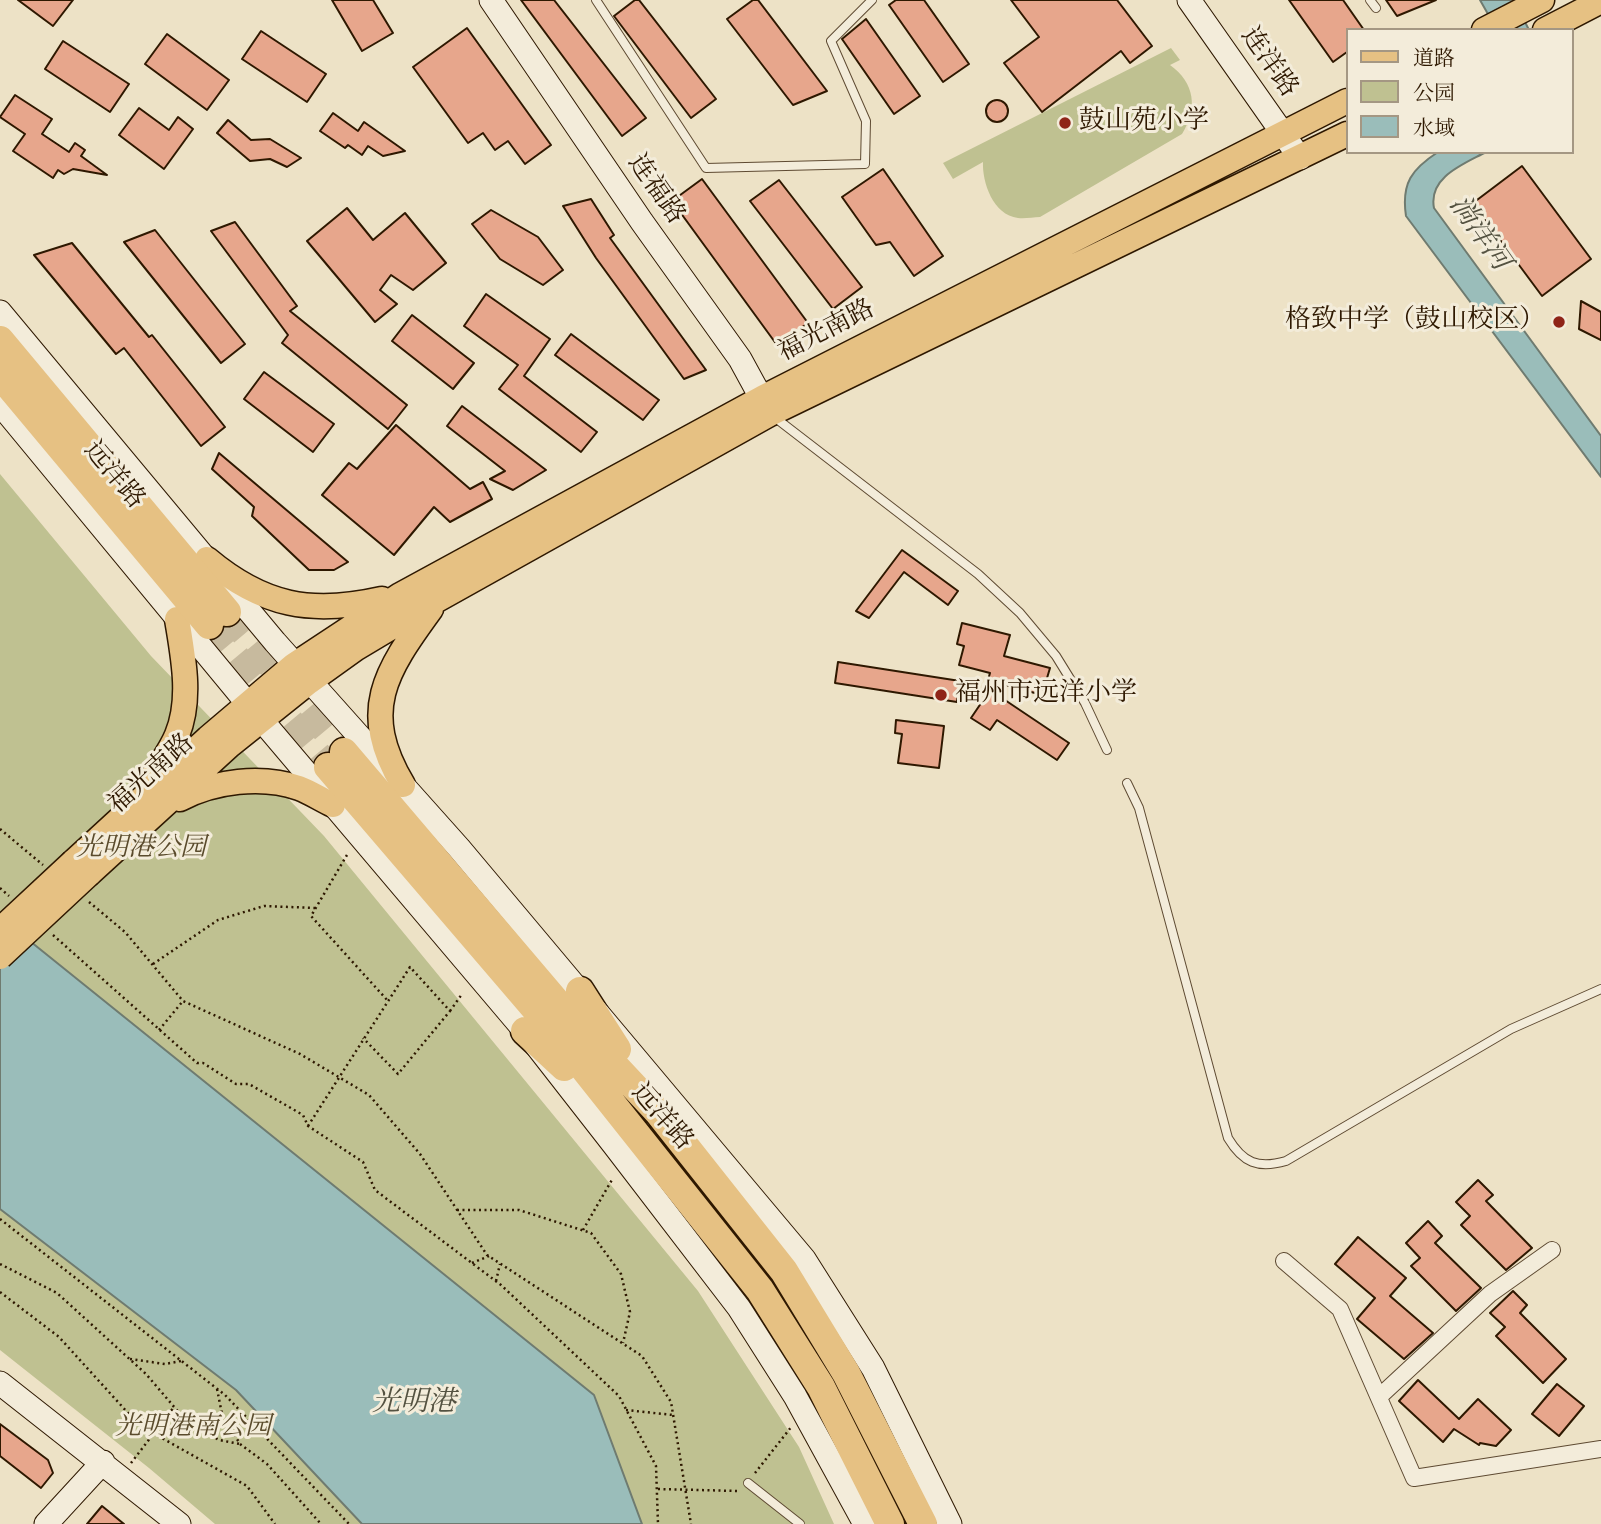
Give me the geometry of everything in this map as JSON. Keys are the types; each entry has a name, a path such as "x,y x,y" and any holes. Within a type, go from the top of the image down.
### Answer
{"highway":[{"name":"远洋路","path":"0,340 218,619 0,375"},
{"name":"远洋路","path":"890,1524 821,1387 760,1290 336,759 659,1113 784,1271 846,1373 923,1524"},
{"path":"580,991 659,1113"},
{"path":"525,1031 636,1134"}],"main road":[{"name":"连福路","path":"491,0 642,222 740,359 766,406"},
{"name":"连洋路","path":"1189,0 1300,158"},
{"path":"1549,28 1601,1"},
{"path":"1488,28 1533,5"},
{"name":"福光南路","path":"0,930 215,745 302,673 348,640 400,595 1346,103"},
{"name":"福光南路","path":"348,640 437,600 766,406 1346,135"},
{"path":"0,312 302,673 403,785 580,991 804,1259 873,1368 950,1524"},
{"path":"0,404 177,619 525,1031 739,1308 795,1396 865,1524"},
{"path":"207,559 232,579 283,602 341,608 400,595"},
{"path":"403,785 387,759 380,730 380,696 395,659 437,600"},
{"path":"148,805 177,734 184,702 185,664 177,619"},
{"path":"148,805 199,788 260,782 298,788 333,805"},
{"name":"福光南路","path":"0,957 72,869"},
{"path":"0,1383 179,1524"},
{"path":"46,1524 103,1462"}],"street":[{"path":"1379,1397 1490,1294 1552,1250"},
{"path":"1284,1261 1340,1309 1414,1478 1601,1449"}],"lane":[{"path":"596,0 706,168 865,164 866,121 831,41 872,0"},
{"path":"1370,0 1376,8"},
{"path":"766,406 978,574 1020,614 1056,656 1085,703 1107,750"},
{"path":"1126,783 1139,808 1228,1138 1238,1154 1253,1164 1270,1166 1286,1161 1511,1029 1601,989"},
{"path":"748,1483 800,1524"}],"path":[{"path":"0,829 72,869"},
{"path":"347,855 311,916 388,1001"},
{"path":"0,888 10,897"},
{"path":"84,898 125,932 183,1001 300,1054 369,1095 420,1154 489,1256 642,1356 671,1402 691,1524"},
{"path":"152,965 218,920 264,906 316,908"},
{"path":"48,931 197,1063 203,1063 236,1084 249,1084 303,1115 308,1126 363,1162 375,1190 496,1281 619,1396 656,1466 658,1524"},
{"path":"308,1126 410,967 450,1011"},
{"path":"363,1038 398,1074 462,995"},
{"path":"159,1030 183,1001"},
{"path":"583,1230 612,1178"},
{"path":"457,1210 519,1210 591,1233 621,1274 630,1312 623,1343"},
{"path":"0,1219 217,1389 349,1524"},
{"path":"472,1263 489,1256"},
{"path":"0,1264 57,1293 128,1359 187,1422 219,1440 240,1444"},
{"path":"496,1281 500,1264"},
{"path":"0,1292 59,1336 128,1413 153,1433 247,1486 275,1524"},
{"path":"128,1359 165,1364 181,1361"},
{"path":"217,1389 222,1414 240,1444 267,1464 321,1524"},
{"path":"131,1463 174,1407"},
{"path":"626,1410 673,1415"},
{"path":"657,1489 742,1491 792,1426"}],"green space":[{"path":"1171,48 1180,60 1170,65 1185,80 1191,96 1190,115 1182,134 1040,217 1018,218 1002,211 987,188 983,162 953,179 943,163"},
{"name":"光明港公园","path":"0,474 151,656 324,836 698,1291 799,1447 834,1524 642,1524 594,1395 0,917"},
{"name":"光明港南公园","path":"0,1209 236,1390 362,1524 215,1524 0,1350"}],"water":[{"path":"1480,0 1514,0 1528,28 1496,28"},
{"path":"1435,154 1482,154 1458,167 1442,180 1436,188 1434,208 1601,436 1601,477 1406,216 1407,186 1421,165"},
{"name":"光明港","path":"0,917 594,1395 642,1524 362,1524 236,1390 0,1209"}],"building":[{"path":"18,0 73,0 53,26"},
{"path":"332,0 373,0 393,33 362,51"},
{"path":"521,0 554,0 646,118 622,136"},
{"path":"635,0 639,0 716,99 691,118 614,16"},
{"path":"753,0 758,0 827,91 793,105 727,19"},
{"path":"896,0 924,0 969,64 943,82 889,5"},
{"path":"1011,0 1117,0 1152,46 1130,63 1121,51 1042,112 1004,63 1039,37"},
{"path":"1289,0 1343,0 1363,28 1346,28 1346,53 1333,62"},
{"path":"1386,0 1436,0 1397,16"},
{"path":"866,19 920,96 894,114 842,39"},
{"path":"467,28 551,145 525,164 508,141 495,150 483,133 468,143 413,67"},
{"path":"261,31 326,74 307,102 242,59"},
{"path":"167,34 229,80 207,110 145,64"},
{"path":"63,41 129,84 110,112 45,69"},
{"path":"15,95 52,119 42,134 69,152 75,143 85,150 81,156 107,175 73,169 64,174 58,170 53,178 13,151 25,134 0,117"},
{"path":"993,100 1001,100 1008,107 1008,115 1001,122 993,122 986,115 986,107"},
{"path":"139,108 169,130 178,117 193,129 164,169 119,135"},
{"path":"333,113 358,131 364,122 405,151 383,156 368,146 362,155 348,145 345,148 320,131"},
{"path":"228,120 251,140 270,139 301,158 287,167 270,159 250,161 217,133"},
{"path":"1522,166 1591,259 1542,296 1473,203"},
{"path":"883,169 943,256 914,276 890,242 876,245 842,197"},
{"path":"702,179 808,323 777,345 672,201"},
{"path":"779,180 862,287 833,309 750,201"},
{"path":"591,199 614,235 610,238 706,370 684,379 596,258 563,206"},
{"path":"347,208 373,240 405,213 446,263 413,290 391,275 380,290 397,304 375,322 307,241"},
{"path":"491,210 538,237 563,270 543,285 500,259 472,224"},
{"path":"235,222 297,306 290,311 407,405 388,429 282,343 288,335 211,231"},
{"path":"155,230 245,344 221,363 124,242"},
{"path":"72,243 149,337 152,335 225,427 201,446 124,348 116,354 34,255"},
{"path":"486,294 550,339 524,376 597,432 581,452 499,389 518,365 464,326"},
{"path":"1581,301 1601,312 1601,340 1579,329"},
{"path":"412,315 474,363 453,389 392,341"},
{"path":"571,334 659,400 643,420 555,355"},
{"path":"264,372 334,424 313,452 244,399"},
{"path":"462,406 546,470 513,490 490,479 505,471 447,426"},
{"path":"396,425 470,489 483,482 492,499 450,522 434,507 394,555 322,495 349,463 357,469"},
{"path":"219,453 348,562 334,570 309,570 252,516 254,507 212,469"},
{"path":"902,550 958,591 948,605 904,572 869,618 856,611"},
{"path":"962,623 1010,635 1004,656 1050,668 1042,695 988,680 990,673 959,665 964,646 957,644"},
{"path":"838,662 960,681 957,702 835,683"},
{"path":"990,690 1069,743 1057,760 997,720 990,730 971,718"},
{"path":"896,720 944,726 939,768 898,763 902,734 895,733"},
{"path":"1478,1180 1493,1195 1486,1201 1532,1248 1506,1270 1461,1225 1470,1216 1456,1202"},
{"path":"1428,1221 1442,1236 1435,1243 1481,1288 1456,1311 1411,1266 1420,1258 1406,1243"},
{"path":"1358,1237 1406,1278 1390,1296 1433,1333 1404,1359 1357,1319 1375,1298 1335,1264"},
{"path":"1513,1291 1527,1305 1520,1313 1566,1359 1543,1383 1496,1336 1505,1327 1490,1313"},
{"path":"1418,1380 1459,1419 1478,1399 1511,1430 1496,1446 1479,1445 1454,1429 1443,1442 1399,1401"},
{"path":"1557,1384 1584,1406 1559,1436 1532,1414"},
{"path":"0,1424 48,1460 53,1473 41,1488 0,1456"},
{"path":"102,1506 124,1524 87,1524"}],"tunnel":[{"path":"227,612 344,752"},
{"path":"209,625 328,767"}],"place":[{"name":"鼓山苑小学","path":"1065,123"},
{"name":"格致中学（鼓山校区）","path":"1559,322"},
{"name":"福州市远洋小学","path":"941,695"}],"water label":[{"name":"淌洋河","path":"1478,234"}]}
